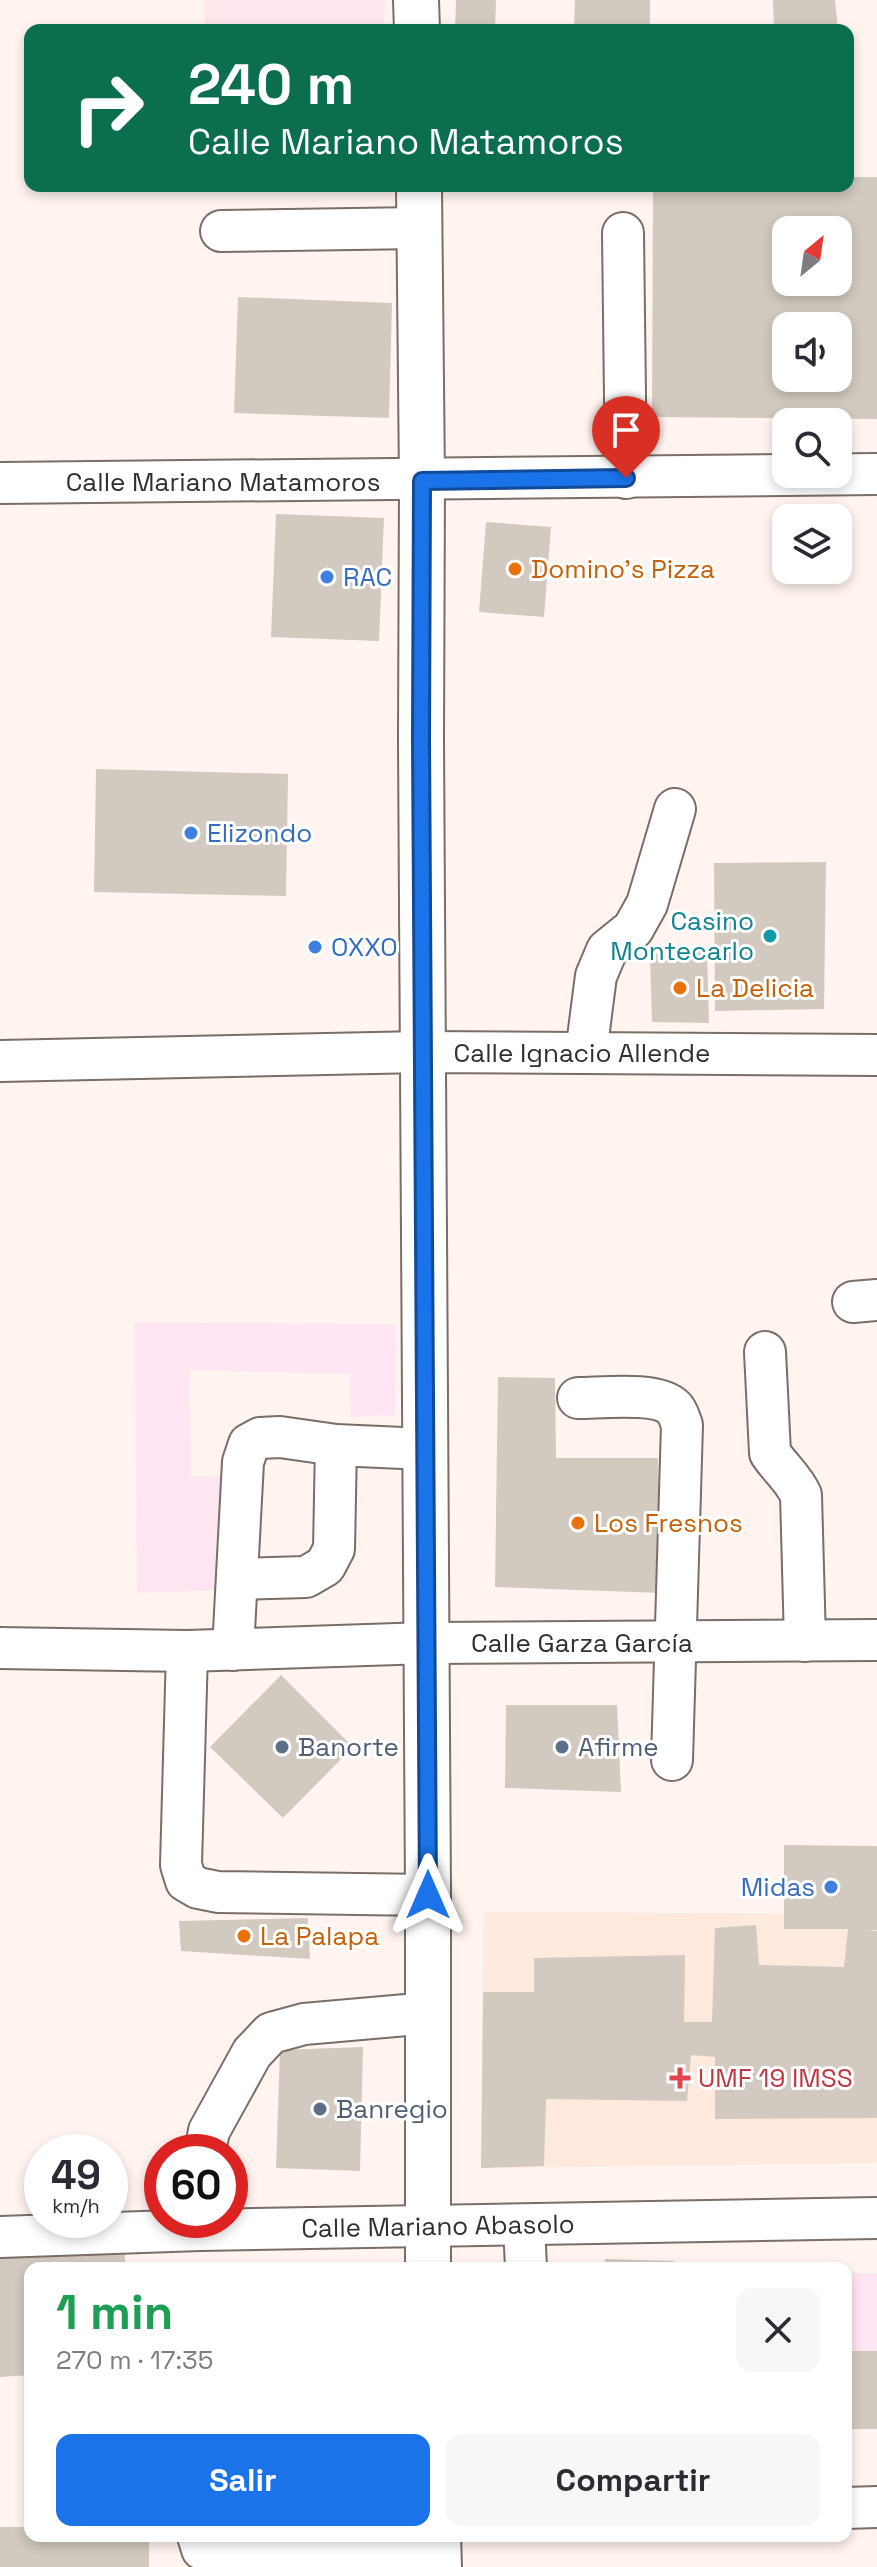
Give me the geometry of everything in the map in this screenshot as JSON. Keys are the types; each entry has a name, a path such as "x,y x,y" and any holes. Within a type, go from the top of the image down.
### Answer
{"main road":[{"path":"416,0 417,24"},
{"path":"419,207 429,2013 427,2247"}],"street":[{"path":"221,231 419,207"},
{"path":"623,233 626,478"},
{"name":"Calle Mariano Matamoros","path":"0,483 877,474"},
{"path":"586,1053 596,976 607,950 633,929 647,904 675,809"},
{"name":"Calle Ignacio Allende","path":"0,1061 422,1052 877,1055"},
{"path":"765,1352 770,1453 793,1478 801,1495 805,1641"},
{"path":"578,1398 648,1397 666,1402 676,1409 682,1425 672,1760"},
{"path":"233,1650 243,1462 249,1444 260,1438 280,1437 336,1445 425,1449"},
{"path":"237,1579 306,1577 325,1566 334,1549 336,1445"},
{"name":"Calle Garza García","path":"0,1648 187,1651 427,1643 877,1640"},
{"path":"187,1651 181,1865 186,1881 198,1888 218,1892 428,1895"},
{"path":"208,2134 252,2053 271,2033 304,2024 429,2013"},
{"name":"Calle Mariano Abasolo","path":"248,2230 427,2247 524,2225 877,2218"},
{"path":"524,2225 526,2262"},
{"name":"Calle Mariano Abasolo","path":"0,2237 144,2228"},
{"path":"852,2508 877,2507"},
{"path":"200,2542 202,2549 218,2556 238,2559 439,2552"}],"shaded area":[{"path":"205,0 385,0 384,24 205,24"},
{"path":"135,1322 396,1324 395,1415 351,1417 350,1374 190,1370 191,1477 226,1476 223,1590 137,1593"},
{"name":"UMF 19 IMSS","path":"484,1912 877,1914 877,2163 481,2168"},
{"path":"852,2273 877,2273 877,2351 852,2351"}],"building":[{"path":"456,0 496,0 495,24 455,24"},
{"path":"575,0 650,0 650,24 574,24"},
{"path":"773,0 835,0 837,24 774,24"},
{"path":"854,177 877,177 877,419 852,419 852,408 772,408 772,418 652,417 653,192 854,192"},
{"path":"238,297 392,303 389,418 234,413"},
{"name":"RAC","path":"276,514 384,518 379,641 271,637"},
{"name":"Domino's Pizza","path":"486,522 551,527 544,617 479,612"},
{"name":"Elizondo","path":"96,769 288,774 286,896 94,892"},
{"name":"Casino Montecarlo","path":"826,862 824,1009 715,1011 714,863"},
{"name":"La Delicia","path":"707,952 709,1023 652,1022 650,954"},
{"name":"Los Fresnos","path":"498,1377 555,1378 556,1458 658,1458 662,1593 495,1587"},
{"name":"Banorte","path":"281,1675 353,1747 283,1818 210,1747"},
{"name":"Afirme","path":"506,1705 617,1705 621,1792 505,1788"},
{"name":"UMF 19 IMSS","path":"784,1845 877,1846 877,1930 864,1930 877,1931 877,2118 715,2119 715,2057 691,2055 687,2101 546,2099 544,2166 481,2168 483,1992 534,1992 534,1958 685,1955 684,2022 712,2022 715,1928 756,1925 759,1965 844,1967 848,1929 784,1929"},
{"name":"La Palapa","path":"308,1918 310,1959 181,1951 179,1921"},
{"name":"Banregio","path":"363,2047 360,2171 276,2168 280,2050"},
{"path":"125,2253 125,2262 24,2262 24,2375 0,2377 0,2256"},
{"path":"605,2259 674,2261 674,2262 605,2262"},
{"path":"852,2351 877,2351 877,2429 852,2429"},
{"path":"0,2527 24,2527 24,2542 149,2542 149,2567 0,2567"}],"place":[{"name":"Domino's Pizza","path":"515,569"},
{"name":"RAC","path":"327,577"},
{"name":"Elizondo","path":"191,833"},
{"name":"Casino Montecarlo","path":"770,936"},
{"name":"OXXO","path":"315,947"},
{"name":"La Delicia","path":"680,988"},
{"name":"Los Fresnos","path":"578,1523"},
{"name":"Banorte","path":"282,1747"},
{"name":"Afirme","path":"562,1747"},
{"name":"Midas","path":"831,1887"},
{"name":"La Palapa","path":"244,1936"},
{"name":"UMF 19 IMSS","path":"680,2078"},
{"name":"Banregio","path":"320,2109"}],"route":[{"path":"428,1895 422,1052 422,481 626,478"}]}
